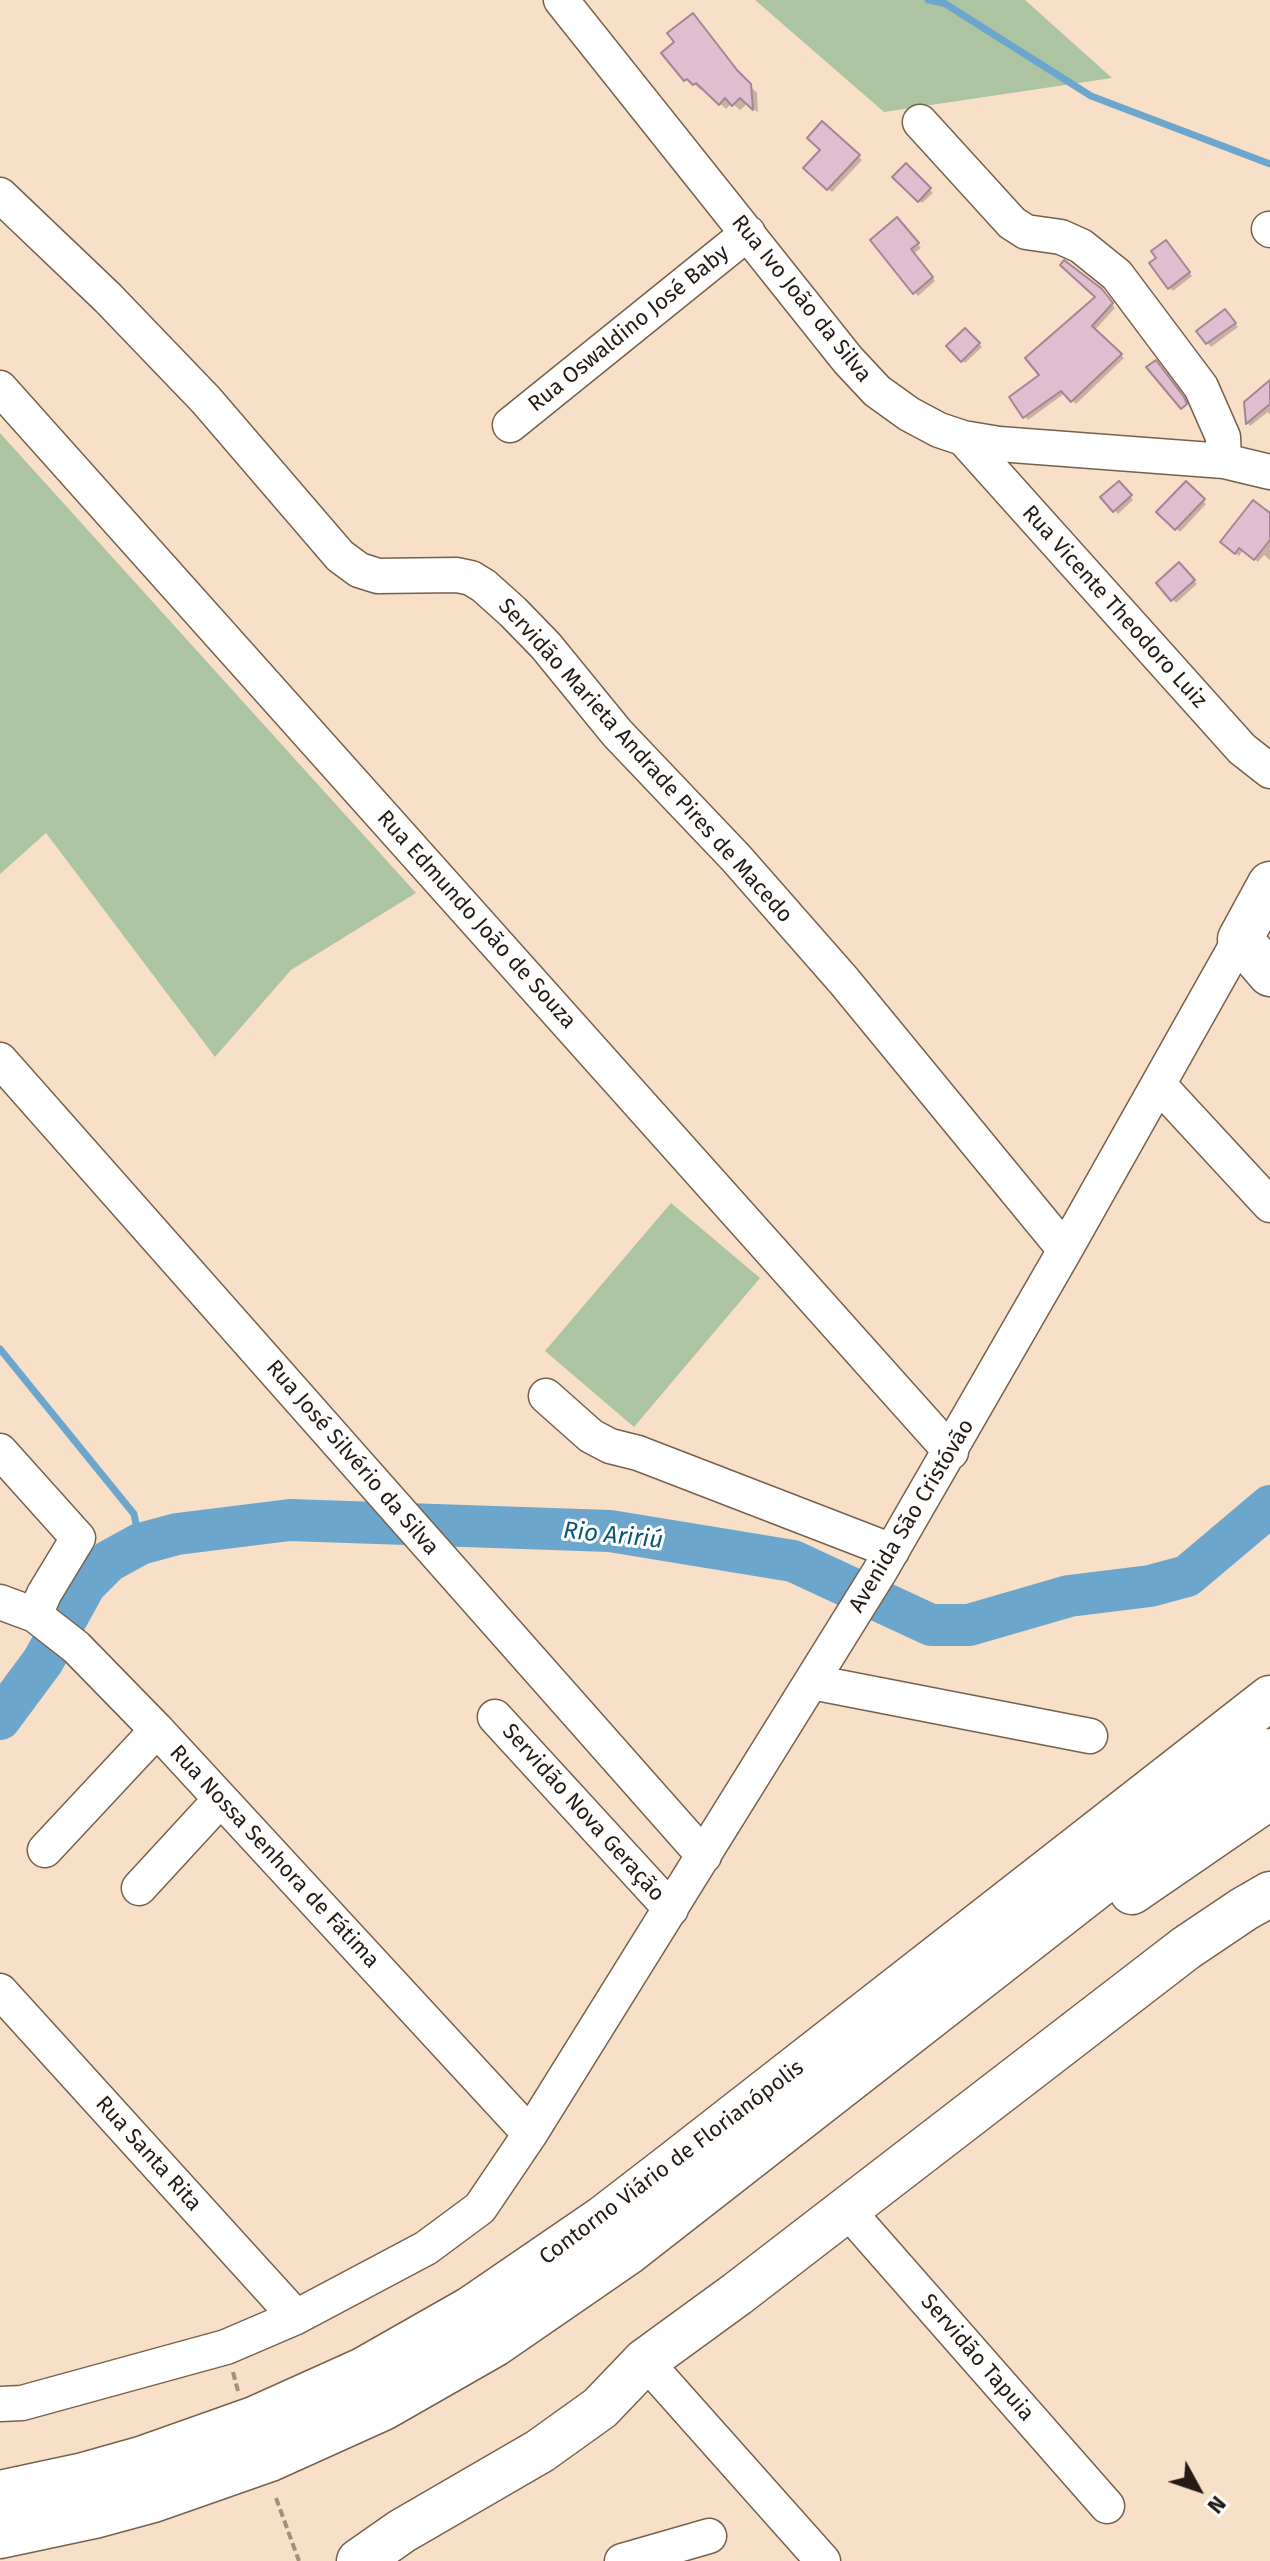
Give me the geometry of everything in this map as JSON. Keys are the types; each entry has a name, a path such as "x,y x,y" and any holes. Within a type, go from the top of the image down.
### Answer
{"main road":[{"name":"Avenida São Cristóvão","path":"1240,939 1270,884"},
{"path":"1240,939 1270,974"},
{"name":"Contorno Viário de Florianópolis","path":"0,2493 141,2459 254,2419 363,2370 472,2308 637,2192 1270,1698"},
{"name":"Contorno Viário de Florianópolis","path":"0,2536 94,2516 212,2481 327,2435 437,2378 551,2307 627,2253 1270,1751"},
{"path":"990,1971 1111,1906 1270,1797"},
{"path":"359,2561 402,2531 540,2451 600,2408 645,2361 847,2210 1186,1948 1270,1894"}],"street":[{"name":"Rua Ivo João da Silva","path":"561,0 848,360 877,391 909,414 939,430 999,444 1224,461 1270,472"},
{"path":"920,122 1012,223 1026,232 1061,237 1081,246 1117,275 1201,387 1223,437 1224,461"},
{"name":"Servidão Marieta Andrade Pires de Macedo","path":"0,195 108,298 206,400 340,556 359,570 378,576 457,575 471,578 513,612 546,646 617,733 736,858 844,981 1065,1250"},
{"name":"Rua Oswaldino José Baby","path":"510,425 748,233"},
{"name":"Rua Edmundo João de Souza","path":"0,388 951,1452"},
{"name":"Rua Vicente Theodoro Luiz","path":"963,438 1242,749 1270,771"},
{"name":"Avenida São Cristóvão","path":"0,2404 22,2403 226,2347 296,2317 426,2248 480,2208 530,2134 852,1618 951,1452 1240,939"},
{"name":"Rua José Silvério da Silva","path":"0,1060 704,1856"},
{"path":"1159,1085 1270,1205"},
{"path":"546,1396 591,1436 610,1446 638,1453 886,1561"},
{"path":"0,1451 78,1538 44,1594 42,1619"},
{"name":"Rua Nossa Senhora de Fátima","path":"0,1602 42,1619 76,1647 157,1730 530,2134"},
{"path":"812,1682 1090,1736"},
{"name":"Servidão Nova Geração","path":"495,1717 671,1909"},
{"path":"45,1850 157,1730"},
{"path":"139,1888 220,1800"},
{"name":"Rua Santa Rita","path":"0,1991 296,2317"},
{"name":"Servidão Tapuia","path":"847,2210 1107,2506"},
{"path":"645,2361 823,2561"},
{"path":"622,2561 709,2536"}],"path":[{"path":"276,2498 299,2561"}],"green space":[{"path":"755,0 1025,0 1112,78 884,112"},
{"path":"0,433 416,893 291,970 215,1057 46,833 0,874"},
{"path":"671,1203 760,1278 634,1427 545,1351"}],"building":[{"path":"693,13 751,84 753,110 740,98 732,106 725,98 719,105 696,83 693,85 687,79 684,81 661,53 674,42 667,33"},
{"path":"822,121 860,155 827,190 803,168 820,150 807,138"},
{"path":"906,163 931,188 918,202 892,177"},
{"path":"897,217 919,243 911,249 933,277 913,294 870,240"},
{"path":"1166,240 1190,272 1168,289 1149,263 1156,258 1151,251"},
{"path":"1064,260 1102,289 1113,303 1092,326 1122,354 1071,402 1061,391 1023,418 1009,397 1039,375 1025,358 1095,297 1060,265"},
{"path":"1225,309 1236,323 1206,344 1196,331"},
{"path":"965,328 980,343 961,362 946,346"},
{"path":"1156,360 1184,397 1187,404 1181,409 1146,367"},
{"path":"1270,380 1270,404 1246,424 1244,402"},
{"path":"1119,481 1132,495 1113,512 1100,497"},
{"path":"1186,481 1205,499 1175,530 1156,512"},
{"path":"1253,500 1270,513 1270,540 1254,560 1239,548 1235,554 1220,542"},
{"path":"1179,562 1195,580 1171,601 1156,583"}],"waterway":[{"path":"928,0 944,3 1091,96 1270,164"},
{"path":"0,1349 134,1514 140,1544"},
{"name":"Rio Aririú","path":"0,1719 43,1661 85,1585 109,1561 140,1544 177,1534 290,1520 610,1531 793,1561 931,1625 969,1625 1069,1596 1150,1586 1187,1576 1270,1506"}]}
